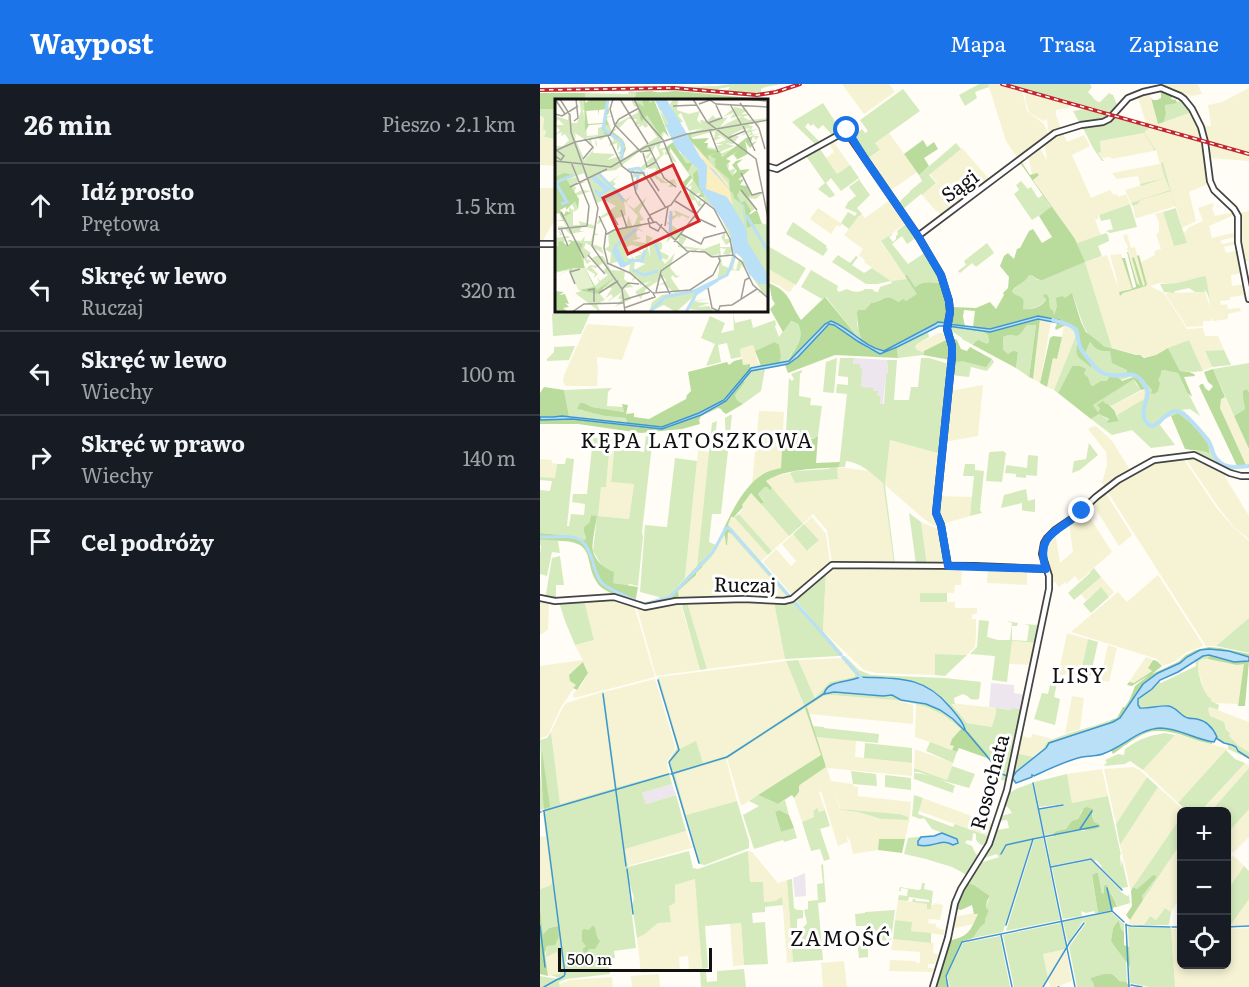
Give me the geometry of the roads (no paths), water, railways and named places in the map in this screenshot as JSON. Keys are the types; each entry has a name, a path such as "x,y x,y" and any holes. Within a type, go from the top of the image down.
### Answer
{"street":[{"name":"Sągi","path":"918,236 1055,133 1081,125 1103,122 1109,119 1128,98 1161,88 1180,96 1187,102 1201,127 1210,181 1214,190 1234,209 1238,216 1238,242 1249,299"},
{"path":"768,166 777,166 844,131 918,236 941,275 949,301 947,334 952,346 952,356 936,513 941,525 948,566"},
{"path":"1046,569 1043,550 1047,538 1118,480 1154,460 1194,455 1228,472 1249,476"},
{"name":"Ruczaj","path":"540,598 555,601 614,597 645,607 676,601 744,599 784,601 792,599 832,565 1046,569"},
{"name":"Rosochata","path":"933,987 948,938 955,903 989,844 1010,777 1049,589 1049,576 1046,569"}],"water":[{"path":"1038,316 1059,320 1058,323 1038,319 990,332 948,326 948,324 990,329"},
{"path":"831,321 870,346 884,351 938,322 947,323 946,326 939,326 880,354 829,324 798,357 788,364 751,371 726,401 701,415 662,429 572,419 540,420 540,417 562,416 662,427 699,413 724,400 751,368 789,361 825,324"},
{"path":"1200,650 1229,651 1249,657 1249,661 1234,662 1209,655 1203,656 1160,680 1138,699 1138,705 1140,708 1171,707 1185,717 1204,721 1217,737 1214,742 1174,730 1152,729 1102,754 1082,757 1057,765 1016,783 1012,778 1049,743 1120,718 1143,684"},
{"path":"860,677 898,679 919,684 939,696 965,729 940,710 926,704 901,700 892,695 834,692 824,694 826,689 833,684"},
{"path":"942,833 957,839 958,843 918,845 921,837"}],"waterway":[{"path":"1053,320 1068,324 1075,329 1081,349 1101,372 1115,376 1133,375 1143,382 1148,392 1144,416 1151,426 1171,412 1182,413 1205,437 1219,462 1233,467 1249,466"},
{"path":"639,602 645,604 670,597 713,552 726,528 729,528 790,597"},
{"path":"540,537 569,537 581,540 590,554 602,583 636,601"},
{"path":"793,600 841,655"},
{"path":"843,657 862,679"},
{"path":"658,680 679,750 669,762 699,863"},
{"path":"671,774 727,757 825,693"},
{"path":"603,694 626,866"},
{"path":"964,729 1002,774 1007,776"},
{"path":"1216,738 1236,747 1249,758"},
{"path":"543,811 669,774"},
{"path":"1033,783 1075,987"},
{"path":"1039,809 1063,805"},
{"path":"544,811 565,974 559,979"},
{"path":"1080,829 1092,811"},
{"path":"1006,925 1033,839 1098,826"},
{"path":"1001,854 1006,845 1033,839"},
{"path":"1051,867 1091,859 1122,890"},
{"path":"627,869 633,914"},
{"path":"1107,888 1112,911 1124,922"},
{"path":"948,987 946,976 962,942 1112,911"},
{"path":"1043,987 1084,923"},
{"path":"1126,924 1129,987"},
{"path":"1126,925 1170,927"},
{"path":"540,926 545,967"},
{"path":"1231,927 1249,926"},
{"path":"1172,927 1177,927"},
{"path":"1001,935 1012,987"},
{"path":"544,987 558,979"},
{"path":"1131,985 1142,987"}],"railway":[{"path":"540,90 674,88 757,95 776,92 800,84"},
{"path":"1002,84 1249,154"}],"district":[{"name":"KĘPA LATOSZKOWA","path":"697,441"},
{"name":"LISY","path":"1079,676"},
{"name":"ZAMOŚĆ","path":"841,939"}]}
